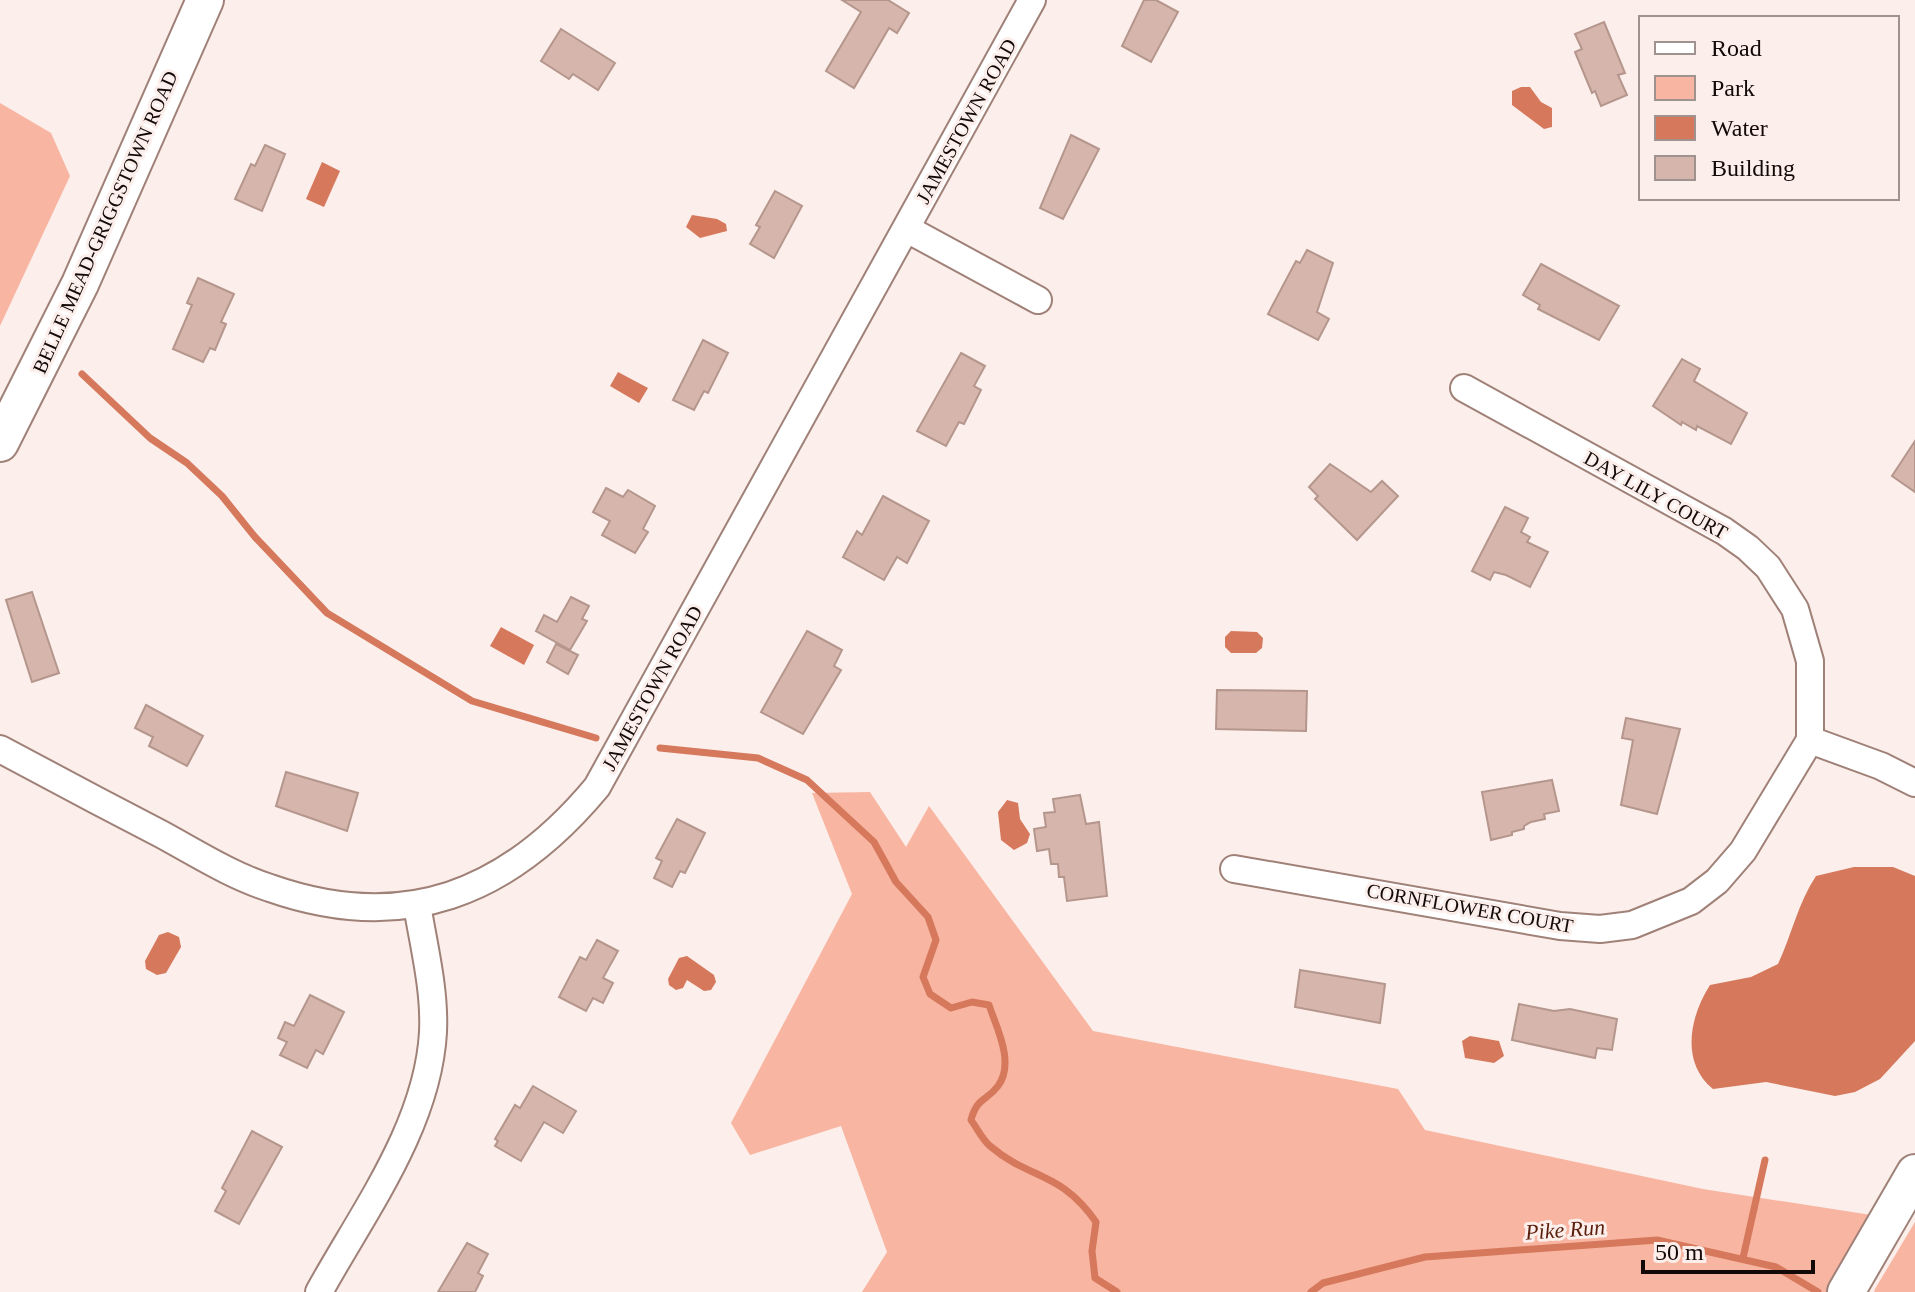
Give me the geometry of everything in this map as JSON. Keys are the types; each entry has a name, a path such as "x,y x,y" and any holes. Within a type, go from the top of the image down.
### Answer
{"street":[{"name":"BELLE MEAD-GRIGGSTOWN ROAD","path":"0,443 80,284 205,0"},
{"name":"JAMESTOWN ROAD","path":"0,749 266,887 340,907 417,905 458,893 521,862 550,840 597,787 1032,0"},
{"path":"907,229 1038,300"},
{"name":"DAY LILY COURT","path":"1464,388 1724,531 1768,567 1795,609 1810,661 1810,740"},
{"path":"1810,740 1881,766 1915,783"},
{"name":"CORNFLOWER COURT","path":"1234,869 1560,926 1600,929 1632,925 1691,901 1717,881 1743,851 1810,740"},
{"path":"319,1292 418,1108 433,1032 431,993 417,905"},
{"path":"1852,1283 1915,1173"}],"green space":[{"path":"0,103 51,133 70,176 0,326"},
{"path":"870,792 906,847 929,806 1093,1031 1398,1089 1425,1130 1703,1189 1878,1216 1836,1292 862,1292 887,1252 841,1126 750,1155 731,1123 852,894 812,793"},
{"path":"1915,1222 1915,1292 1874,1292 1875,1289"}],"water":[{"path":"1530,87 1541,102 1552,108 1552,127 1544,129 1512,105 1512,91"},
{"path":"322,162 340,171 324,207 306,199"},
{"path":"692,215 717,219 726,224 727,231 700,238 686,227"},
{"path":"618,372 648,388 639,403 610,386"},
{"path":"501,627 534,645 524,665 490,646"},
{"path":"1231,631 1257,632 1263,638 1262,648 1256,653 1231,653 1225,647 1225,637"},
{"path":"1007,800 1018,803 1020,819 1030,834 1027,843 1014,850 1001,840 998,812"},
{"path":"1854,867 1893,867 1915,876 1915,1041 1880,1079 1855,1092 1835,1096 1766,1082 1713,1089 1696,1066 1692,1052 1693,1024 1710,985 1751,977 1778,964 1804,897 1816,876"},
{"path":"168,932 179,937 181,947 166,973 157,975 146,969 145,961 159,935"},
{"path":"687,956 714,975 716,982 711,990 704,991 687,980 683,988 676,990 669,985 668,979 679,958"},
{"path":"1470,1036 1499,1041 1504,1056 1494,1063 1465,1058 1462,1041"}],"building":[{"path":"842,0 888,0 909,13 897,33 889,28 854,88 826,71 861,12"},
{"path":"1144,0 1156,0 1178,12 1151,62 1122,46"},
{"path":"1604,22 1625,73 1618,75 1627,95 1601,106 1595,91 1592,93 1575,52 1582,49 1575,34"},
{"path":"561,29 615,63 598,90 573,74 569,79 541,61"},
{"path":"1071,135 1099,149 1063,219 1040,208"},
{"path":"265,145 285,154 262,211 235,199 251,164 255,166"},
{"path":"775,191 802,206 774,258 750,244 760,227 756,225"},
{"path":"1307,250 1333,263 1317,312 1329,319 1318,340 1268,314 1296,261 1300,263"},
{"path":"1541,264 1619,306 1599,340 1538,309 1540,305 1523,295"},
{"path":"198,278 234,294 221,322 226,324 215,350 210,348 203,362 173,349 192,305 187,303"},
{"path":"703,340 728,353 708,393 704,391 694,410 673,400"},
{"path":"961,353 985,366 974,386 981,390 964,424 959,422 946,446 917,431"},
{"path":"1682,359 1700,369 1694,381 1747,413 1731,444 1697,426 1696,430 1682,422 1681,425 1653,406"},
{"path":"1915,441 1915,492 1892,476"},
{"path":"1330,464 1371,492 1382,481 1398,496 1357,540 1315,499 1318,496 1309,487"},
{"path":"606,488 623,497 628,490 655,506 643,529 648,532 635,553 602,535 610,521 593,512"},
{"path":"883,496 929,521 907,563 897,557 884,580 843,557 857,531 862,535"},
{"path":"1505,507 1528,518 1521,532 1530,537 1527,542 1548,552 1530,587 1506,575 1494,572 1490,580 1472,571"},
{"path":"32,592 59,673 32,682 6,600"},
{"path":"571,597 589,606 582,619 587,621 570,650 536,631 544,615 557,622"},
{"path":"807,631 842,650 834,666 841,670 803,734 761,712"},
{"path":"556,644 578,655 568,674 547,662"},
{"path":"1217,690 1307,691 1306,731 1216,729"},
{"path":"146,705 203,736 187,766 149,746 153,737 135,728"},
{"path":"1626,718 1680,729 1657,814 1621,805 1633,740 1622,738"},
{"path":"286,772 358,793 347,831 276,806"},
{"path":"1552,780 1559,811 1544,814 1545,819 1531,822 1524,829 1512,832 1512,835 1491,840 1482,792"},
{"path":"1080,795 1086,824 1099,822 1107,896 1067,901 1064,877 1059,877 1058,864 1051,864 1049,849 1037,851 1034,829 1046,827 1044,813 1055,812 1053,799"},
{"path":"677,819 705,833 685,873 680,871 672,887 654,878 662,861 656,858"},
{"path":"597,940 618,951 603,978 613,983 603,1003 593,998 586,1011 559,997 580,957 586,960"},
{"path":"1300,970 1385,984 1380,1023 1295,1007"},
{"path":"310,995 344,1012 323,1054 316,1050 307,1068 280,1055 287,1042 278,1038 285,1022 294,1026"},
{"path":"1519,1004 1554,1011 1570,1009 1617,1019 1612,1050 1597,1048 1595,1058 1512,1040"},
{"path":"533,1086 576,1111 563,1133 544,1122 521,1161 495,1146 498,1141 495,1139 515,1105 520,1108"},
{"path":"252,1131 282,1147 239,1224 215,1211 226,1191 222,1188"},
{"path":"467,1243 488,1254 478,1273 483,1276 475,1292 438,1292"}],"waterway":[{"path":"82,374 150,438 187,463 222,496 255,537 327,613 472,701 596,738"},
{"path":"660,748 758,758 807,780 874,842 896,882 928,917 936,940 923,977 930,994 951,1008 972,1002 989,1005 996,1025 1005,1057 1003,1077 994,1091 976,1107 971,1120 990,1146 1058,1185 1083,1205 1096,1222 1092,1251 1095,1278 1117,1292"},
{"path":"1743,1258 1765,1160"},
{"name":"Pike Run","path":"1311,1292 1323,1283 1425,1257 1657,1240 1776,1267 1818,1292"}]}
